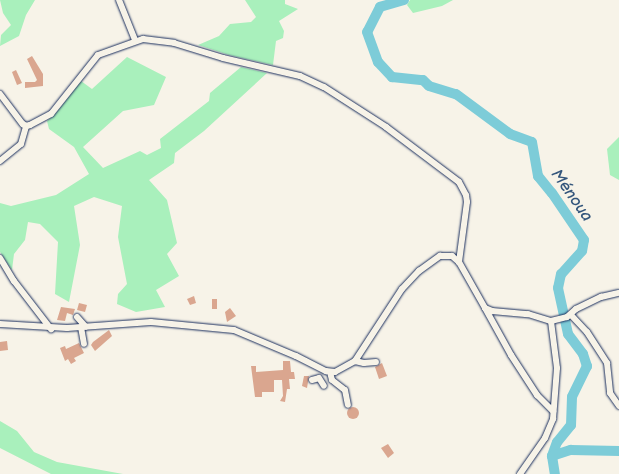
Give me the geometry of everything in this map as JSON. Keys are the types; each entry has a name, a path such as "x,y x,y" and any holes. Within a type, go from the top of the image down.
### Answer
{"street":[{"path":"119,0 136,40"},
{"path":"0,161 21,144 26,126 51,114 98,55 136,40 153,39 174,43 224,58 300,76 324,87 386,127 452,175 466,195 459,262"},
{"path":"0,94 26,126"},
{"path":"0,324 51,328 151,322 234,330 330,372 339,371 355,360 402,289 419,271 440,256 452,256 459,262 511,354 537,395 553,411"},
{"path":"0,258 14,281 51,328"},
{"path":"485,308 539,317 551,321 566,317 576,309 601,297 619,293"},
{"path":"77,317 84,327 84,344"},
{"path":"566,317 587,332 608,363 610,393 619,406"},
{"path":"520,474 550,428 557,368 551,321"},
{"path":"355,360 364,363 376,362"},
{"path":"320,368 316,379 324,386"},
{"path":"330,372 332,380 345,390 348,405"}],"green space":[{"path":"0,0 35,0 26,15 19,36 0,46 1,35 11,25 3,13"},
{"path":"245,0 285,0 285,4 298,9 279,21 284,31 283,38 276,41 273,65 229,55 198,45 219,36 230,24 251,22 256,17"},
{"path":"410,0 453,0 442,6 413,13 407,5"},
{"path":"127,57 166,77 154,105 123,111 83,147 103,168 140,151 147,155 161,148 160,139 209,101 210,93 241,67 267,73 204,131 175,153 174,163 149,180 167,200 177,243 167,254 179,276 156,290 165,307 136,312 117,304 118,294 127,284 118,237 122,206 94,197 74,206 80,245 69,302 55,294 58,242 40,224 28,222 25,240 14,254 12,270 0,252 0,203 11,206 56,195 89,174 74,147 49,129 47,121 55,114 81,81 92,89"},
{"path":"619,137 619,180 610,175 607,149"},
{"path":"0,421 17,431 34,452 57,462 123,474 51,474 0,448"}],"building":[{"path":"32,56 43,74 43,86 25,88 25,82 35,82 37,80 27,59"},
{"path":"16,70 22,83 17,85 12,72"},
{"path":"194,296 196,303 190,305 187,299"},
{"path":"212,299 217,299 217,309 212,309"},
{"path":"79,303 87,305 85,312 77,310"},
{"path":"61,307 75,309 73,315 67,313 65,321 57,320"},
{"path":"230,308 236,316 227,322 225,312"},
{"path":"109,330 112,336 95,351 91,345 93,342"},
{"path":"7,341 8,350 0,351 0,342"},
{"path":"79,343 84,353 74,358 76,361 71,364 68,359 65,361 60,348 65,346 66,349"},
{"path":"283,361 290,361 291,372 294,372 295,379 289,379 290,389 287,389 285,402 280,401 283,396 282,380 274,380 274,392 262,392 262,397 255,397 251,366 256,366 256,372 283,370"},
{"path":"382,363 387,376 379,379 375,367"},
{"path":"304,376 309,376 307,388 302,386"},
{"path":"353,407 359,413 353,419 347,413"},
{"path":"388,444 394,453 388,458 381,448"}],"waterway":[{"name":"Ménoua","path":"404,0 380,7 367,32 378,62 392,77 423,80 429,86 456,94 510,134 532,142 538,176 584,240 582,251 561,274 558,288 568,334 583,354 587,366 572,397 571,425 557,442 552,456 555,474"},
{"path":"552,456 571,450 619,451"}]}
